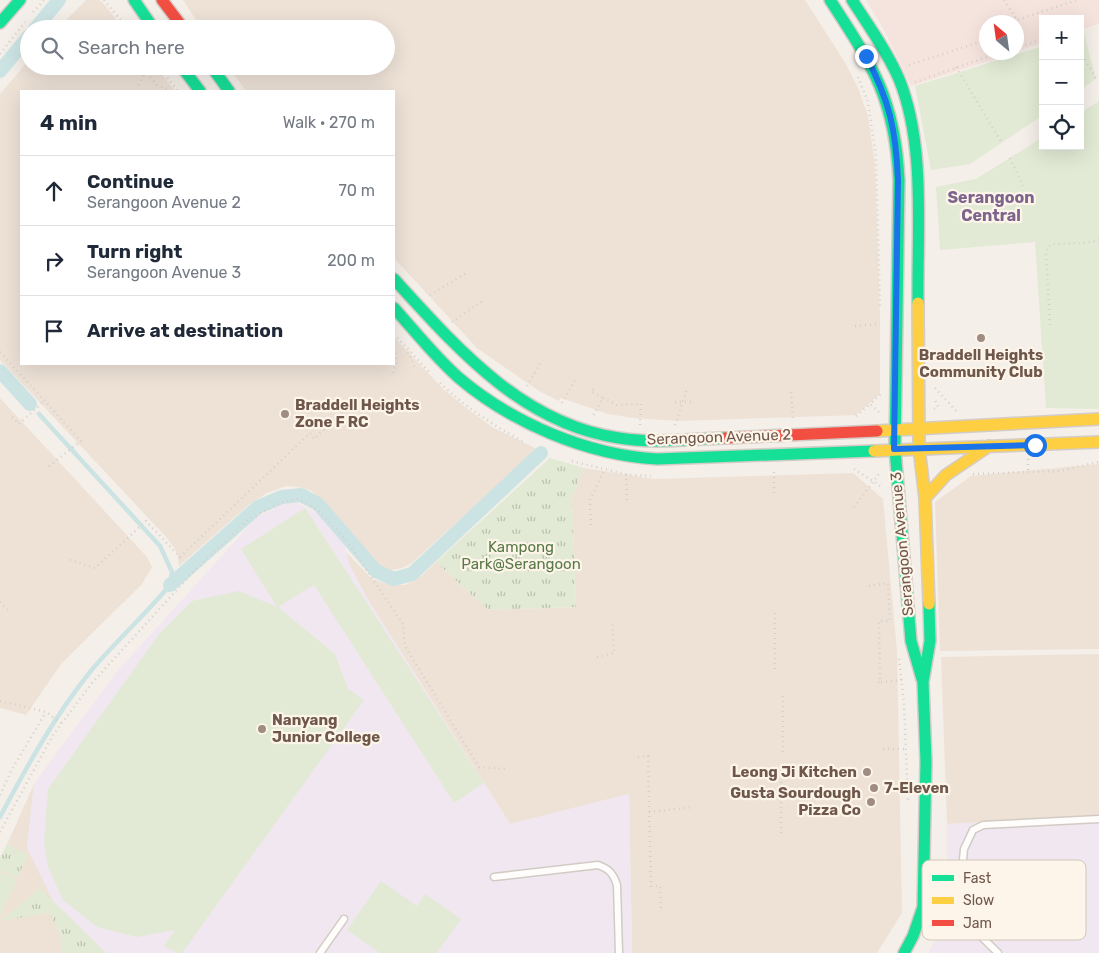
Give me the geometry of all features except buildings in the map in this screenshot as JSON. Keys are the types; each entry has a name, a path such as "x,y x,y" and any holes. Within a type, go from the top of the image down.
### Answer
{"main road":[{"path":"134,0 148,20"},
{"path":"162,0 177,20"},
{"name":"Serangoon Avenue 3","path":"830,0 866,56 882,87 893,121 897,143 894,449 911,641 923,682"},
{"name":"Serangoon Avenue 3","path":"852,0 883,48 899,79 911,120 917,179 919,448 925,498 930,641 923,682 926,762 924,860"},
{"path":"0,23 20,1"},
{"path":"188,75 199,90"},
{"path":"217,75 228,90"},
{"name":"Serangoon Avenue 2","path":"395,281 463,354 490,377 539,408 589,430 616,438 651,441 1035,424 1099,419"},
{"name":"Serangoon Avenue 2","path":"395,309 449,368 488,400 535,425 584,444 654,459 694,459 894,449 1099,442"},
{"path":"1035,424 1035,445"},
{"path":"925,498 933,486 952,468 992,445"},
{"name":"Serangoon Avenue 3","path":"904,953 914,936 922,910"}],"lane":[{"path":"963,860 964,849 973,830 983,825 1099,820"},
{"path":"494,876 598,865 606,868 613,874 616,885 619,953"},
{"path":"320,953 344,919"},
{"path":"985,940 998,953"}],"path":[{"path":"28,20 44,0"},
{"path":"104,0 121,20"},
{"path":"1004,0 1017,20 1077,0"},
{"path":"0,54 20,29"},
{"path":"1024,45 1039,40"},
{"path":"905,65 912,65 979,42"},
{"path":"1084,58 1098,80"},
{"path":"912,84 979,60"},
{"path":"956,67 1002,142"},
{"path":"855,69 868,102 876,156 881,333"},
{"path":"138,84 144,75"},
{"path":"147,75 160,88 167,90"},
{"path":"165,75 177,90"},
{"path":"1010,158 1023,186"},
{"path":"1050,325 1046,254 1048,247 1052,244 1085,243 1099,240"},
{"path":"426,297 466,273"},
{"path":"444,316 450,324 484,300"},
{"path":"855,326 880,324"},
{"path":"408,350 416,370"},
{"path":"0,352 81,440 48,467"},
{"path":"393,373 396,366 395,358"},
{"path":"526,387 541,362"},
{"path":"562,406 575,380"},
{"path":"518,382 531,390"},
{"path":"859,418 853,419 881,394 881,386"},
{"path":"935,388 960,415"},
{"path":"593,389 591,391 617,405 641,402 640,425"},
{"path":"675,425 687,389"},
{"path":"791,392 793,421 801,421"},
{"path":"593,416 603,398"},
{"path":"12,417 19,424 44,401"},
{"path":"675,402 694,402"},
{"path":"870,404 880,412 872,416"},
{"path":"70,560 95,568 146,521 180,557 310,433 314,439 346,409"},
{"path":"585,414 600,418"},
{"path":"632,424 648,426"},
{"path":"666,426 684,425"},
{"path":"965,479 973,474 1059,471 1099,462"},
{"path":"854,507 884,468 884,475"},
{"path":"590,525 590,500 605,469"},
{"path":"854,469 886,489 885,482"},
{"path":"774,472 774,496"},
{"path":"626,474 627,502"},
{"path":"0,832 53,735 92,683 194,571 249,520 282,502 297,499 320,512 346,540 403,624 405,646 479,767 507,769"},
{"path":"870,586 888,583 890,620 879,621 878,682 902,680"},
{"path":"892,584 895,622"},
{"path":"0,602 10,612"},
{"path":"775,613 775,669"},
{"path":"597,657 614,653 612,621"},
{"path":"898,651 902,680 909,808"},
{"path":"783,694 783,752"},
{"path":"0,701 46,712 62,723"},
{"path":"0,795 12,770 46,712"},
{"path":"884,750 906,749"},
{"path":"638,757 648,756 651,886 660,886 661,911"},
{"path":"781,779 781,833"},
{"path":"649,812 694,807"}],"shaded area":[{"path":"86,0 99,0 117,20 66,20"},
{"path":"183,0 805,0 846,64 858,88 868,116 875,164 880,315 880,394 856,415 679,421 633,418 608,414 561,398 559,401 539,391 477,348 395,259 395,90 245,90 234,75 395,75 395,20 196,20"},
{"path":"866,0 1099,0 1099,24 1084,29 1084,15 1039,15 1039,44 1024,49 1024,15 979,15 979,60 991,60 911,86 883,28"},
{"path":"20,71 20,75 162,75 174,90 20,90 20,365 395,365 395,338 443,389 465,407 492,427 537,449 412,563 402,568 392,570 381,567 312,491 286,486 267,493 251,503 179,566 177,552 167,538 0,360 0,94"},
{"path":"0,398 147,557 152,567 142,584 61,664 26,715 0,708"},
{"path":"1099,464 1099,649 940,651 935,502 971,476"},
{"path":"584,468 654,479 853,473 883,499 897,651 902,913 877,953 632,953 629,794 510,824 368,600 349,564 346,552 372,579 392,585 405,585 421,576 436,562 488,610 576,607 572,498"},
{"name":"Nanyang Junior College","path":"287,502 295,502 320,514 344,541 349,564 368,600 510,824 629,794 632,953 106,953 54,903 27,848 34,784 114,675 257,517"},
{"path":"1099,654 1099,818 947,824 941,657"},
{"path":"34,784 27,848 106,953 0,953 0,860"},
{"path":"1099,816 1099,953 928,953 935,940 1086,940 1086,860 947,860 947,824"}],"green space":[{"path":"1084,33 1096,79 1084,87"},
{"path":"1039,47 1039,118 970,164 931,170 915,86 998,60 1024,60 1024,52"},
{"path":"1099,101 1099,409 1046,408 1035,242 940,250 936,187 976,179 1039,140 1039,150 1084,150 1084,110"},
{"name":"Kampong Park@Serangoon","path":"550,458 584,468 572,498 576,607 488,610 436,562"},
{"path":"305,508 484,783 454,803 314,585 278,607 335,654 348,689 364,700 182,953 177,953 164,946 175,930 137,937 97,927 63,900 48,867 44,842 48,789 160,633 192,601 239,591 277,607 241,549"},
{"path":"7,844 28,855 17,878 0,870 0,858"},
{"path":"0,872 17,880 0,916"},
{"path":"381,881 417,906 425,894 461,919 437,953 380,953 347,930"},
{"path":"40,888 106,953 62,953 60,936 50,913 0,921"}],"waterway":[{"path":"42,20 59,0"},
{"path":"0,71 20,47"},
{"path":"0,371 30,404"},
{"path":"0,817 31,761 65,706 90,672 170,585 172,572 160,546 39,414"},
{"path":"170,585 258,507 282,497 301,495 318,504 376,571 394,579 412,574 541,453"}],"traffic: fast":[{"path":"0,23 20,0"},
{"path":"134,0 148,20"},
{"path":"830,0 870,65 879,84 893,127 897,152 899,180 895,449 911,641 922,679"},
{"path":"852,0 889,58 908,105 917,160 919,218 918,303"},
{"path":"188,75 199,90"},
{"path":"217,75 228,90"},
{"path":"395,280 442,331 493,379 552,417 584,430 632,440 659,441 725,438"},
{"path":"395,309 425,344 459,378 502,409 552,434 604,451 657,459 874,451"},
{"path":"924,860 926,762 923,682 930,641 929,604"},
{"path":"904,953 913,936 922,910"}],"traffic: slow":[{"path":"918,303 919,448 925,498 929,604"},
{"path":"877,431 1099,419"},
{"path":"874,451 1099,442"},
{"path":"925,498 946,475 989,446"}],"traffic: jam":[{"path":"162,0 177,20"},
{"path":"725,438 877,431"}],"place":[{"name":"Braddell Heights Community Club","path":"981,338"},
{"name":"Braddell Heights Zone F RC","path":"285,414"},
{"name":"Nanyang Junior College","path":"262,729"},
{"name":"Leong Ji Kitchen","path":"867,772"},
{"name":"7-Eleven","path":"874,788"},
{"name":"Gusta Sourdough Pizza Co","path":"871,802"}],"district":[{"name":"Serangoon Central","path":"991,206"}],"route":[{"path":"866,56 882,87 893,121 897,143 894,449 1035,445"}]}
